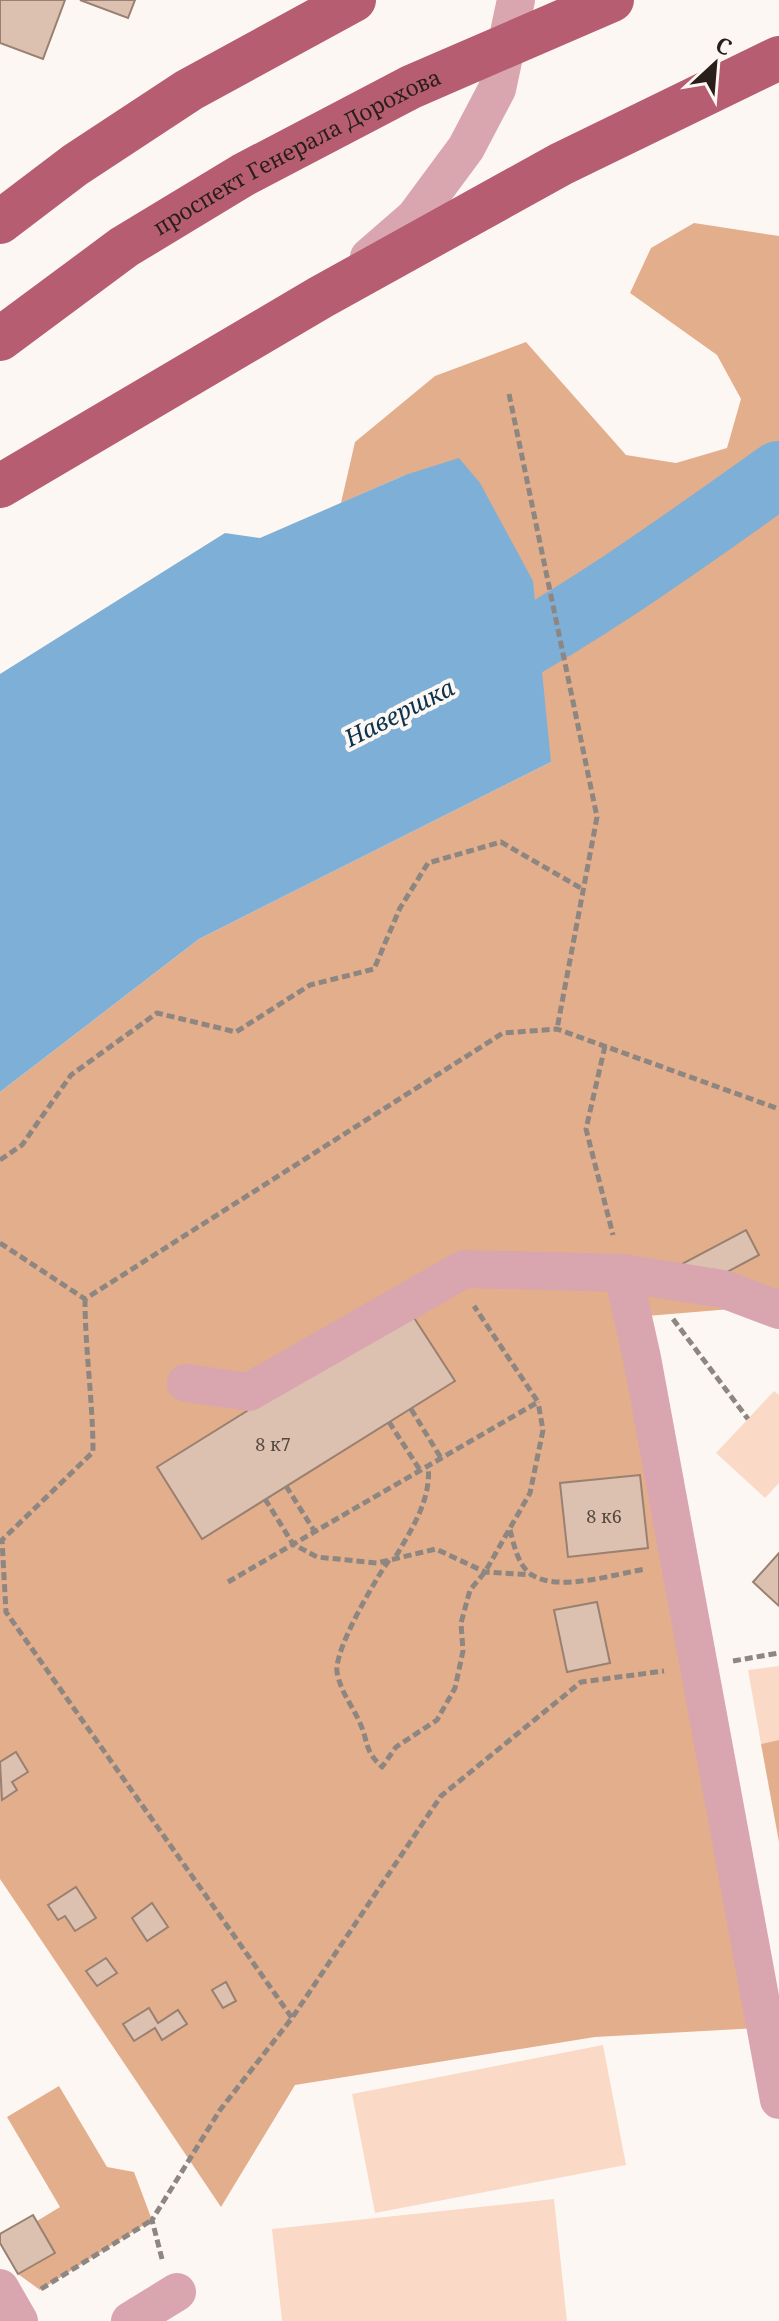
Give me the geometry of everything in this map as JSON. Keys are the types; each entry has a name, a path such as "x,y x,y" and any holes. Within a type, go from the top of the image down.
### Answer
{"main road":[{"path":"0,222 75,165 189,90 354,0"},
{"name":"проспект Генерала Дорохова","path":"0,339 124,247 243,175 411,87 612,0"},
{"path":"0,486 321,297 561,164 779,58"}],"street":[{"path":"321,297 415,217 466,148 497,89 516,0"},
{"path":"186,1383 249,1392 464,1269 632,1275 723,1289 779,1310"},
{"path":"632,1275 678,1563 779,2101"},
{"path":"130,2321 177,2292"}],"path":[{"path":"509,394 597,817 557,1029"},
{"path":"0,1160 22,1145 71,1075 157,1013 236,1032 310,985 374,969 400,908 428,863 501,842 584,890"},
{"path":"85,1299 503,1033 557,1029 779,1109"},
{"path":"605,1046 586,1129 632,1275 748,1419"},
{"path":"0,1243 85,1299"},
{"path":"428,1465 430,1480 420,1512 392,1559 374,1581 361,1614 345,1634 337,1668 342,1693 361,1724 368,1754 382,1767 396,1747 437,1720 455,1688 463,1651 461,1623 470,1590 485,1572 530,1493 541,1451 543,1430 538,1402 453,1275"},
{"path":"85,1299 85,1357 93,1407 93,1452 2,1540 6,1612 292,2018"},
{"path":"228,1582 538,1402"},
{"path":"411,1409 441,1458"},
{"path":"389,1422 420,1470"},
{"path":"286,1486 315,1532"},
{"path":"265,1499 293,1544 317,1557 377,1563 436,1549 485,1572 533,1575 567,1583 678,1563"},
{"path":"510,1529 518,1558 533,1575"},
{"path":"10,2306 152,2220 220,2110 292,2018 441,1796 581,1682 779,1653"},
{"path":"152,2220 165,2269 177,2292"}],"shaded area":[{"path":"694,223 779,236 779,1305 623,1318 758,2028 595,2037 295,2085 221,2207 0,1879 0,1092 199,939 551,762 405,475 341,503 355,442 435,376 526,342 626,455 676,463 727,448 741,399 717,355 630,293 651,248"},
{"path":"774,1391 779,1395 779,1483 765,1498 716,1453"},
{"path":"779,1666 779,1740 761,1744 748,1670"},
{"path":"779,1740 779,1842 761,1744"},
{"path":"603,2045 626,2165 375,2213 352,2094"},
{"path":"59,2086 107,2167 134,2172 152,2220 40,2290 18,2274 54,2253 37,2221 60,2207 7,2117"},
{"path":"554,2199 567,2321 282,2321 272,2229"}],"water":[{"path":"459,458 480,483 533,581 551,762 199,939 0,1092 0,674 225,533 260,538 405,475"}],"building":[{"path":"0,0 65,0 43,59 0,43"},
{"path":"80,0 135,0 128,18"},
{"path":"746,1230 759,1255 680,1297 667,1272"},
{"path":"409,1310 455,1381 202,1539 157,1467"},
{"path":"640,1475 648,1548 568,1557 560,1483"},
{"path":"779,1553 779,1606 753,1582"},
{"path":"597,1602 610,1663 567,1672 554,1610"},
{"path":"16,1752 28,1772 12,1782 17,1790 2,1800 0,1762"},
{"path":"76,1887 96,1918 75,1931 65,1916 58,1920 48,1905"},
{"path":"152,1903 168,1927 147,1941 132,1918"},
{"path":"106,1958 117,1973 97,1986 86,1971"},
{"path":"226,1982 236,2001 223,2008 212,1990"},
{"path":"149,2008 158,2023 178,2010 187,2024 162,2040 155,2028 134,2041 123,2024"},
{"path":"33,2215 55,2253 18,2274 0,2243 0,2234"}],"waterway":[{"name":"Навершка","path":"458,681 582,609 779,474"}]}
